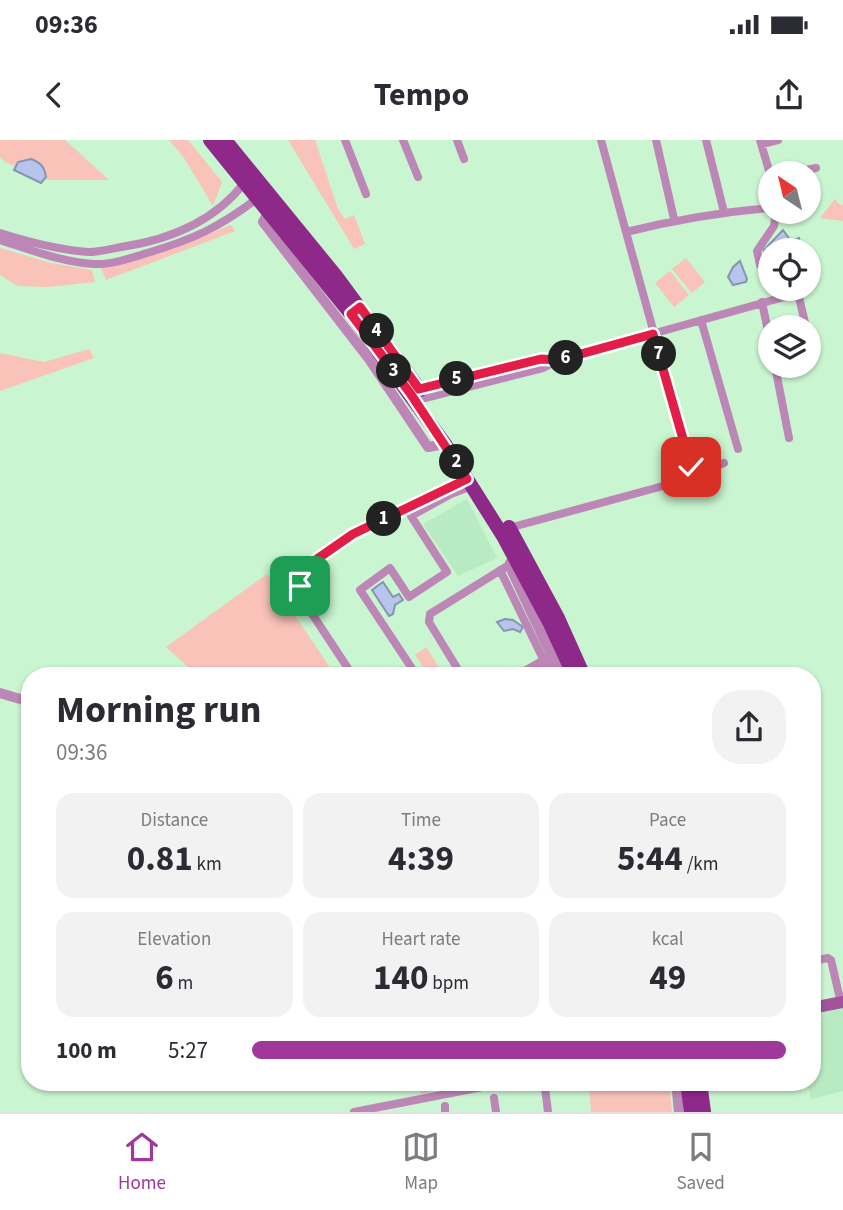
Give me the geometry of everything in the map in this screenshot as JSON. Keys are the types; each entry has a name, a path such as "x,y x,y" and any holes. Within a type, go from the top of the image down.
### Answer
{"main road":[{"path":"209,140 268,213 356,311 469,482 554,659 563,667"},
{"path":"225,140 422,394 509,528 546,594 580,667"},
{"path":"821,1006 842,1003"},
{"path":"688,1091 691,1112"},
{"path":"701,1091 704,1112"}],"street":[{"path":"236,140 239,156"},
{"path":"345,140 366,194"},
{"path":"403,140 418,177"},
{"path":"457,140 464,159"},
{"path":"601,140 691,467"},
{"path":"656,140 674,219"},
{"path":"706,140 724,212"},
{"path":"766,161 761,142 778,140"},
{"path":"0,233 38,245 91,252 157,241 210,216 233,197 245,182"},
{"path":"0,240 58,258 97,264 131,258 192,239 229,220 258,198"},
{"path":"626,232 674,219 758,209"},
{"path":"268,213 263,222 369,359 428,447 445,444"},
{"path":"422,394 541,359 559,360 765,301"},
{"path":"762,302 765,315"},
{"path":"701,320 738,449"},
{"path":"777,378 789,438"},
{"path":"509,528 674,483 723,463"},
{"path":"347,667 299,593 300,586 312,573 317,559 353,534 469,482"},
{"path":"411,667 360,590 390,568 409,597 447,572 411,516 469,482"},
{"path":"456,667 429,618 434,611 508,564 557,667"},
{"path":"536,667 554,659"},
{"path":"544,667 554,659"},
{"path":"0,693 21,699"},
{"path":"0,700 21,707"},
{"path":"821,959 831,960 842,1003"},
{"path":"354,1112 462,1091"},
{"path":"545,1091 548,1112"},
{"path":"677,1091 679,1112"},
{"path":"494,1098 495,1112"}],"shaded area":[{"path":"0,140 65,140 109,180 48,180 5,162 0,157"},
{"path":"169,140 188,140 222,182 213,206 184,158"},
{"path":"288,140 315,140 338,209 345,219 354,215 365,244 354,249"},
{"path":"835,199 843,205 843,221 821,217"},
{"path":"231,225 235,231 106,280 100,265 177,247"},
{"path":"0,248 51,263 92,270 95,282 48,287 18,286 0,275"},
{"path":"686,258 705,282 692,293 672,269"},
{"path":"670,271 689,295 674,307 655,283"},
{"path":"89,349 94,358 0,391 0,353 44,362"},
{"path":"467,499 497,558 458,576 423,524"},
{"path":"267,574 330,667 188,667 166,647"},
{"path":"426,647 438,667 423,667 415,655"},
{"path":"843,1008 843,1091 811,1099 809,1091 821,1091 821,1013"},
{"path":"590,1091 670,1091 672,1112 591,1112"}],"water":[{"path":"31,159 44,170 46,177 41,183 14,170 18,162"},
{"path":"783,230 789,238 775,238"},
{"path":"740,261 747,279 746,282 733,285 728,277"},
{"path":"383,582 393,597 399,594 403,600 395,605 393,614 389,616 372,590"},
{"path":"513,620 523,627 520,632 513,629 504,631 497,622"}],"route":[{"path":"300,586 312,573 317,559 353,534 467,479 410,393 351,314 360,307 419,389 541,359 559,360 653,334 691,467"}]}
